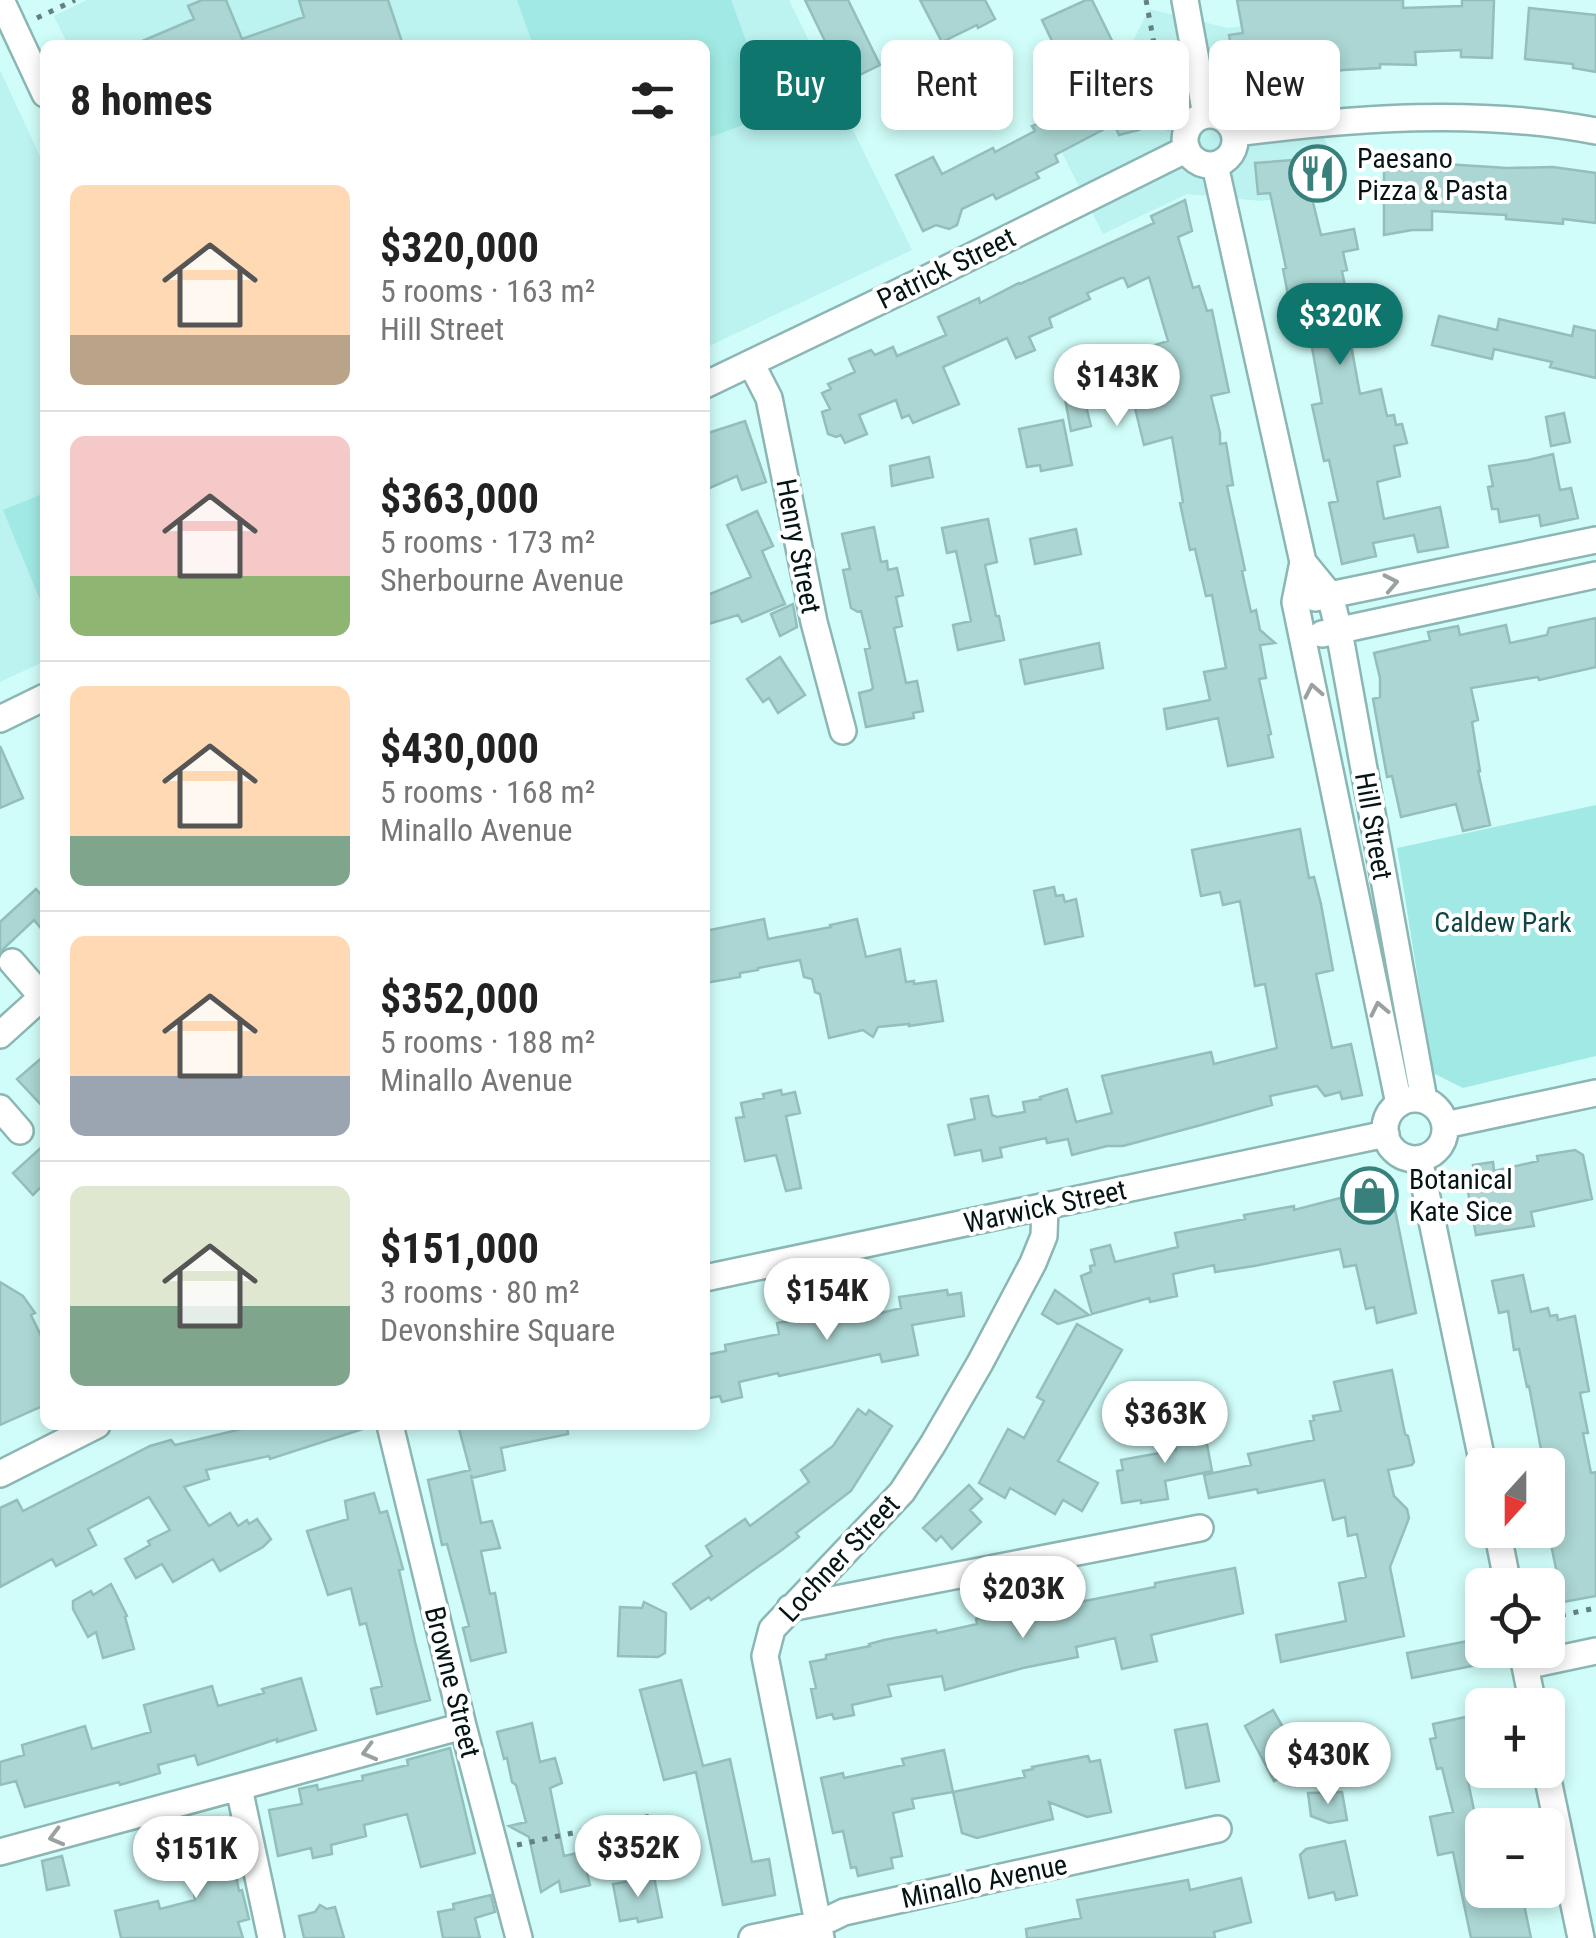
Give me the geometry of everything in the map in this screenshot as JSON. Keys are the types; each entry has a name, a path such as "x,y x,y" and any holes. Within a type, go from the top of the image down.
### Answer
{"street":[{"path":"1186,0 1206,115"},
{"path":"3,2 40,83"},
{"path":"1206,115 1220,116 1232,126 1236,142 1230,157 1215,165 1201,164 1181,152 1192,122 1206,115"},
{"path":"1235,133 1434,116 1515,120 1596,131"},
{"name":"Patrick Street","path":"710,383 1181,152"},
{"name":"Hill Street","path":"1215,165 1303,562 1295,602 1411,1102"},
{"name":"Henry Street","path":"751,363 769,398 814,622 843,731"},
{"path":"1295,602 1596,540"},
{"name":"Hill Street","path":"1303,562 1330,595 1339,631 1411,1102"},
{"path":"1303,638 1596,575"},
{"path":"0,718 40,700"},
{"path":"12,962 40,995"},
{"path":"0,1035 40,1001"},
{"path":"1445,1125 1596,1093"},
{"path":"1411,1102 1438,1110 1445,1125 1440,1148 1419,1159 1401,1156 1386,1134 1388,1118 1411,1102"},
{"path":"0,1108 20,1131"},
{"name":"Warwick Street","path":"710,1277 1386,1134"},
{"path":"1419,1159 1479,1448"},
{"name":"Lochner Street","path":"820,1931 765,1656 772,1629 902,1492 933,1444 1033,1263 1044,1236 1045,1206"},
{"path":"0,1474 87,1430"},
{"name":"Browne Street","path":"391,1430 519,1938"},
{"path":"790,1608 1200,1528"},
{"path":"1565,1655 1596,1652"},
{"path":"0,1852 463,1726"},
{"path":"240,1788 271,1938"},
{"path":"1550,1788 1581,1938"},
{"name":"Minallo Avenue","path":"752,1938 820,1931 844,1912 1218,1829"}],"path":[{"path":"14,28 75,0"},
{"path":"1146,0 1181,152"},
{"path":"1565,1614 1596,1608"},
{"path":"496,1850 650,1816"}],"shaded area":[{"path":"87,0 789,0 809,40 740,40 740,130 853,130 912,250 710,346 710,40 66,40 54,16"},
{"path":"1149,9 1228,28 1282,21 1285,40 1209,40 1209,130 1319,130 1336,158 1335,191 1261,201 1187,194 1103,234 1051,130 1189,130 1189,40 1134,40"},
{"path":"0,70 40,156 40,663 0,682"}],"green space":[{"path":"517,0 731,0 746,40 740,40 740,126 710,137 710,40 531,40"},
{"path":"40,495 40,600 3,510"},
{"name":"Caldew Park","path":"1596,805 1596,1056 1463,1088 1433,1073 1397,848"}],"building":[{"path":"202,0 226,0 242,39 304,17 299,0 388,0 401,40 145,40 194,19 188,6"},
{"path":"805,0 848,0 880,65 861,74 861,40 825,40"},
{"path":"920,0 985,0 995,19 941,40"},
{"path":"1092,0 1112,40 1052,40 1042,20"},
{"path":"1237,0 1403,0 1403,8 1462,6 1462,0 1494,0 1492,58 1461,57 1461,50 1415,52 1416,65 1380,64 1380,68 1340,71 1340,40 1230,40 1229,35 1243,33"},
{"path":"1529,8 1596,15 1596,72 1573,68 1573,64 1525,59"},
{"path":"1103,130 1055,155 1058,162 1036,173 1039,178 996,199 993,194 962,209 957,225 949,229 936,225 923,231 896,175 933,157 942,174 1035,131"},
{"path":"1332,157 1333,189 1310,190 1321,235 1354,229 1358,249 1343,252 1347,270 1342,271 1360,394 1381,389 1387,416 1394,415 1396,425 1402,424 1407,443 1394,446 1400,476 1377,482 1384,519 1440,507 1448,547 1418,552 1414,535 1373,543 1376,556 1342,564 1329,503 1338,501 1329,460 1324,461 1312,405 1322,403 1310,336 1301,338 1293,294 1288,295 1270,193 1258,194 1255,163"},
{"path":"1413,162 1553,167 1596,173 1596,223 1563,219 1563,224 1506,219 1506,215 1432,211 1432,230 1384,235 1384,170 1414,170"},
{"path":"1185,200 1192,231 1178,237 1193,288 1199,286 1207,311 1212,310 1229,392 1211,396 1220,444 1226,443 1233,485 1227,486 1245,570 1242,571 1251,612 1256,610 1260,630 1275,643 1260,645 1266,678 1259,679 1273,757 1228,766 1218,718 1167,729 1164,709 1210,700 1204,672 1226,668 1212,595 1206,596 1195,549 1190,550 1172,437 1144,445 1133,400 1099,408 1092,384 1108,380 1107,375 1144,366 1139,350 1168,341 1149,277 1128,287 1121,278 1087,293 1090,299 1049,318 1052,327 1029,337 1035,350 1016,358 1007,338 943,367 959,404 913,423 909,415 902,418 896,400 859,415 867,434 845,443 841,435 828,434 822,412 830,409 822,393 831,389 828,384 855,372 849,359 893,347 897,356 946,335 938,317 979,298 980,303 1154,223 1151,216"},
{"path":"1439,316 1497,330 1499,319 1572,336 1574,326 1596,331 1596,378 1550,367 1552,362 1494,349 1492,359 1432,345"},
{"path":"1083,394 1091,426 1071,431 1065,399"},
{"path":"1564,413 1570,442 1551,446 1546,417"},
{"path":"1063,420 1072,465 1041,471 1040,465 1027,467 1019,429"},
{"path":"745,421 766,482 742,490 737,476 710,488 710,432"},
{"path":"1553,454 1560,490 1571,488 1578,518 1541,526 1539,515 1500,522 1498,509 1492,509 1489,466"},
{"path":"929,457 933,477 892,486 890,466"},
{"path":"757,511 773,546 762,551 785,604 742,622 738,615 710,623 710,594 751,577 727,525"},
{"path":"988,519 997,562 985,565 1004,640 958,650 953,625 971,621 956,551 947,553 942,528"},
{"path":"874,527 881,562 887,561 888,570 897,568 903,595 896,597 902,626 894,628 906,683 917,681 923,711 913,713 914,718 866,727 859,693 873,688 865,649 870,648 861,611 851,608 843,570 850,569 842,534"},
{"path":"1076,529 1081,554 1035,564 1030,539"},
{"path":"793,604 797,627 780,636 771,614"},
{"path":"1596,618 1596,667 1539,680 1538,677 1471,688 1478,720 1472,722 1478,771 1490,825 1463,831 1456,804 1401,817 1392,776 1387,777 1373,699 1380,697 1374,653 1430,640 1428,632 1458,626 1460,635 1506,625 1510,643 1547,635 1549,628"},
{"path":"1099,643 1103,668 1025,684 1020,660"},
{"path":"780,657 805,695 778,713 769,698 763,702 747,679"},
{"path":"0,746 23,798 0,808"},
{"path":"1300,829 1309,878 1314,877 1321,904 1333,970 1316,974 1332,1048 1351,1044 1362,1095 1342,1099 1340,1092 1325,1096 1317,1086 1270,1096 1272,1105 1201,1125 1072,1155 1068,1139 1047,1143 1046,1138 1000,1148 1002,1157 983,1161 981,1150 955,1155 948,1125 975,1119 971,1099 988,1096 992,1115 997,1117 1025,1112 1023,1102 1067,1089 1076,1122 1112,1113 1102,1076 1211,1052 1214,1064 1277,1048 1265,984 1255,986 1240,901 1223,905 1220,892 1201,896 1192,850"},
{"path":"1054,887 1056,896 1063,895 1065,902 1076,899 1083,936 1045,944 1034,891"},
{"path":"36,889 40,893 40,927 34,920 0,952 0,922"},
{"path":"764,919 768,939 857,919 866,957 900,949 906,982 936,981 943,1021 878,1027 873,1037 863,1030 829,1038 820,994 815,992 812,979 804,977 800,960 710,982 710,930"},
{"path":"40,1059 40,1104 17,1079"},
{"path":"781,1090 782,1095 795,1092 800,1113 786,1116 801,1188 786,1191 776,1155 745,1161 736,1118 744,1117 741,1103"},
{"path":"40,1149 40,1188 33,1195 13,1173"},
{"path":"1575,1150 1583,1155 1592,1199 1531,1212 1534,1226 1476,1235 1465,1176 1474,1171 1473,1165 1493,1162 1494,1171 1538,1161 1537,1156"},
{"path":"1381,1175 1389,1180 1416,1313 1377,1323 1374,1307 1366,1309 1356,1265 1344,1267 1340,1249 1215,1272 1214,1265 1173,1274 1177,1296 1150,1302 1149,1298 1092,1314 1081,1276 1091,1272 1090,1266 1095,1265 1091,1250 1110,1245 1115,1262 1178,1247 1175,1233 1245,1219 1244,1215 1294,1206 1294,1210 1348,1196 1345,1182"},
{"path":"1523,1275 1531,1312 1548,1308 1550,1316 1557,1315 1558,1320 1575,1316 1589,1391 1580,1393 1588,1433 1583,1433 1591,1473 1596,1472 1596,1596 1565,1602 1565,1568 1556,1568 1552,1548 1565,1548 1565,1448 1541,1448 1519,1349 1514,1350 1508,1311 1499,1313 1492,1281"},
{"path":"0,1282 23,1296 35,1313 31,1315 40,1334 40,1407 0,1425"},
{"path":"947,1290 948,1295 961,1293 964,1316 912,1325 918,1355 882,1362 880,1354 779,1376 778,1373 739,1382 742,1397 722,1402 720,1396 710,1398 710,1354 726,1351 725,1345 779,1334 777,1323 855,1310 857,1319 901,1308 899,1297"},
{"path":"1055,1290 1089,1315 1058,1324 1042,1314"},
{"path":"1077,1324 1122,1350 1058,1461 1098,1483 1082,1511 1063,1500 1055,1514 1010,1488 1005,1498 979,1483 1008,1429 1024,1438 1044,1401 1037,1397"},
{"path":"1392,1370 1414,1462 1388,1470 1394,1496 1407,1509 1409,1518 1390,1567 1404,1636 1281,1662 1276,1635 1346,1621 1339,1583 1366,1577 1357,1534 1348,1536 1345,1517 1333,1520 1324,1480 1209,1498 1204,1475 1251,1465 1248,1454 1314,1440 1310,1421 1313,1416 1341,1411 1334,1382"},
{"path":"858,1409 866,1415 869,1410 892,1426 851,1491 796,1533 799,1537 779,1552 711,1600 709,1597 691,1609 673,1584 712,1556 706,1546 745,1519 750,1526 809,1482 801,1470 833,1446"},
{"path":"1196,1419 1201,1441 1206,1439 1212,1471 1165,1481 1168,1499 1122,1503 1117,1471 1123,1470 1121,1460 1176,1450 1171,1425"},
{"path":"237,1430 360,1430 270,1459 269,1456 206,1470 209,1479 184,1487 209,1526 230,1513 238,1526 257,1519 271,1539 220,1571 213,1559 173,1582 162,1564 136,1578 125,1559 170,1530 149,1497 88,1529 96,1545 56,1566 52,1559 0,1587 0,1508 17,1500 23,1511 150,1446 171,1440 175,1445"},
{"path":"459,1430 568,1430 568,1434 501,1448 505,1470 472,1478 471,1475 481,1523 492,1521 500,1548 481,1551 490,1594 495,1593 506,1652 471,1661 463,1628 469,1626 447,1544 442,1545 428,1480 470,1470"},
{"path":"969,1485 982,1499 970,1510 981,1522 952,1549 941,1536 936,1541 923,1528"},
{"path":"374,1493 380,1513 387,1511 403,1569 399,1570 430,1700 377,1714 371,1689 382,1686 366,1623 360,1625 351,1588 328,1595 307,1531 348,1519 345,1501"},
{"path":"1235,1568 1243,1613 1151,1635 1157,1661 1122,1669 1115,1638 1076,1647 1078,1657 945,1690 942,1676 888,1685 891,1696 852,1705 854,1715 817,1718 810,1662 826,1659 826,1655 884,1640 977,1624 976,1619 1010,1611 1012,1622 1060,1606"},
{"path":"111,1584 127,1616 134,1649 103,1658 96,1632 88,1637 73,1609 73,1601"},
{"path":"644,1602 666,1613 665,1653 658,1657 618,1656 620,1607 642,1608"},
{"path":"1465,1642 1465,1667 1412,1678 1407,1653"},
{"path":"301,1678 316,1730 198,1765 195,1755 158,1765 160,1773 25,1807 16,1781 0,1785 0,1762 24,1755 22,1745 85,1726 92,1749 151,1732 144,1705 212,1686 218,1706"},
{"path":"681,1680 703,1766 730,1759 752,1862 769,1859 775,1895 723,1905 696,1772 664,1780 640,1690"},
{"path":"1273,1710 1310,1774 1290,1785 1284,1776 1274,1781 1245,1726"},
{"path":"1465,1717 1465,1788 1469,1788 1474,1808 1465,1808 1465,1908 1525,1908 1531,1938 1471,1938 1453,1852 1438,1855 1430,1817 1453,1812 1430,1739 1436,1738 1433,1724"},
{"path":"532,1723 540,1762 555,1758 562,1783 550,1788 564,1856 582,1852 590,1885 561,1892 559,1881 541,1892 529,1837 509,1826 526,1822 497,1732"},
{"path":"1207,1724 1219,1781 1186,1788 1175,1730"},
{"path":"450,1748 475,1853 421,1867 407,1814 364,1825 366,1836 331,1845 332,1854 313,1858 311,1848 278,1856 269,1810 302,1804 299,1789 317,1785 318,1790 363,1780 362,1776 408,1765 407,1760"},
{"path":"944,1750 953,1792 912,1799 914,1808 893,1813 902,1856 891,1858 893,1868 858,1876 856,1867 851,1868 843,1831 833,1833 821,1778 843,1773 844,1778 904,1765 902,1759"},
{"path":"1088,1756 1090,1762 1100,1760 1111,1812 1087,1817 1049,1802 1053,1819 977,1838 962,1833 953,1792 1025,1777 1023,1771 1032,1767"},
{"path":"1342,1792 1347,1820 1329,1823 1311,1816 1308,1793"},
{"path":"232,1831 239,1891 242,1890 249,1919 238,1922 243,1938 121,1938 115,1911 158,1901 160,1909 195,1900 192,1881 197,1880 189,1849 212,1843 211,1837"},
{"path":"1345,1841 1357,1895 1336,1900 1334,1892 1309,1898 1300,1855 1306,1849"},
{"path":"62,1856 69,1885 47,1890 42,1861"},
{"path":"654,1877 662,1917 620,1921 613,1884"},
{"path":"1241,1878 1251,1922 1214,1932 1215,1938 1027,1938 1026,1929 1081,1918 1077,1900 1188,1880 1190,1890"},
{"path":"491,1895 495,1912 475,1918 480,1938 443,1938 438,1912 454,1909 453,1904"},
{"path":"320,1905 327,1909 335,1907 344,1938 304,1938 299,1916 315,1912"}],"place":[{"name":"Paesano Pizza & Pasta","path":"1318,174"},
{"name":"Botanical Kate Sice","path":"1370,1195"}]}
